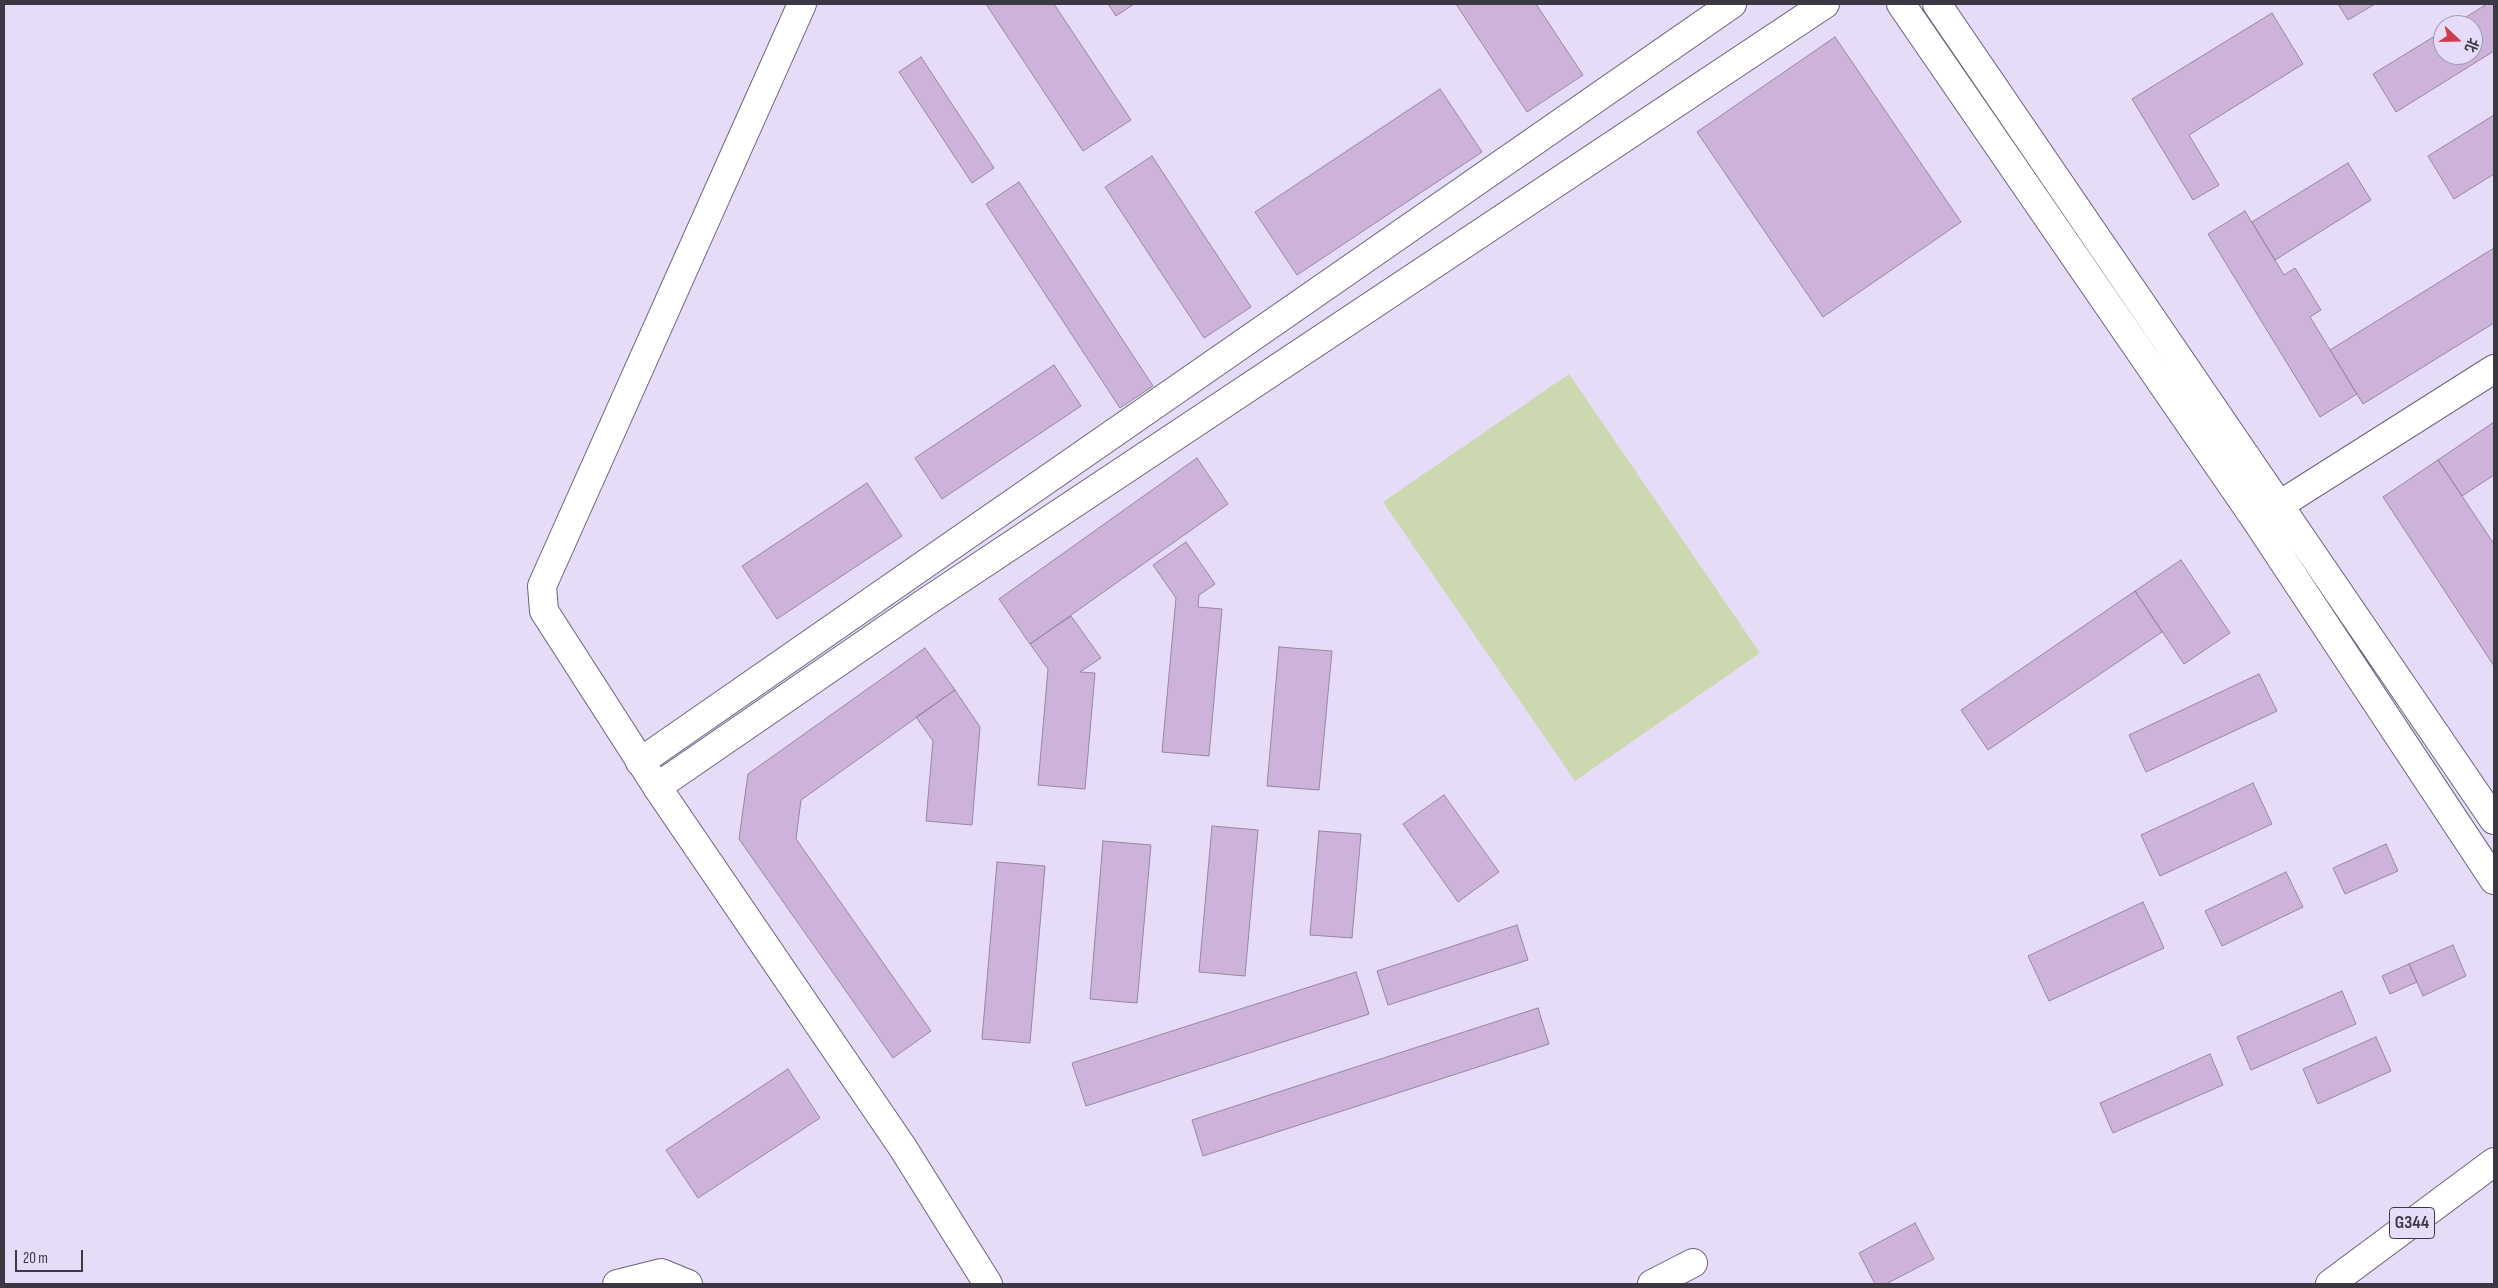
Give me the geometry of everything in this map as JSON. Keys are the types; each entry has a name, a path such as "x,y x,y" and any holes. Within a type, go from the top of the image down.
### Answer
{"main road":[{"path":"802,4 542,586 544,611 640,762 903,1148 988,1284"},
{"path":"640,762 1732,4"},
{"path":"657,787 923,604 1825,4"},
{"path":"1901,4 2256,520 2494,880"},
{"path":"1937,4 2494,820"},
{"path":"2256,520 2494,369"},
{"name":"G344","path":"2330,1284 2494,1162"},
{"path":"1652,1284 1693,1263"},
{"path":"617,1284 661,1272 688,1284"}],"green space":[{"path":"1569,374 1760,653 1575,781 1383,502"}],"building":[{"path":"986,4 1054,4 1131,120 1083,151"},
{"path":"1108,4 1134,4 1116,16"},
{"path":"1456,4 1536,4 1583,75 1527,112"},
{"path":"2338,4 2375,4 2348,20"},
{"path":"2487,4 2494,4 2494,51 2483,58 2483,15 2469,15"},
{"path":"2272,13 2303,64 2189,135 2219,185 2193,200 2132,99"},
{"path":"1835,37 1961,222 1823,317 1697,132"},
{"path":"2433,37 2433,65 2472,65 2396,112 2373,74"},
{"path":"921,57 994,168 972,183 899,72"},
{"path":"1440,89 1482,152 1297,275 1255,212"},
{"path":"2494,115 2494,174 2454,199 2428,156"},
{"path":"1152,156 1251,307 1204,338 1105,187"},
{"path":"2348,163 2371,200 2275,260 2252,222"},
{"path":"1019,182 1153,386 1120,408 986,204"},
{"path":"2245,211 2284,275 2295,268 2321,310 2310,317 2357,394 2320,417 2208,234"},
{"path":"2494,248 2494,323 2363,404 2330,350"},
{"path":"1054,365 1081,406 942,499 915,458"},
{"path":"2494,422 2494,475 2462,496 2438,460"},
{"path":"1197,458 1228,504 1030,644 999,599"},
{"path":"2438,460 2494,544 2494,666 2383,497"},
{"path":"867,483 902,536 777,619 742,566"},
{"path":"1186,542 1215,584 1199,595 1198,607 1222,609 1209,756 1162,752 1176,598 1153,565"},
{"path":"2181,560 2230,633 2184,664 2135,591"},
{"path":"2135,591 2162,632 1988,750 1961,710"},
{"path":"1071,616 1101,658 1080,672 1095,673 1085,789 1038,785 1048,669 1030,644"},
{"path":"1279,647 1332,651 1319,790 1267,786"},
{"path":"925,648 955,690 801,800 796,839 931,1031 893,1058 739,839 748,774"},
{"path":"2259,674 2277,711 2146,772 2129,735"},
{"path":"955,690 980,727 972,825 926,821 933,741 916,717"},
{"path":"2253,783 2272,824 2160,876 2141,835"},
{"path":"1444,795 1499,872 1458,902 1403,824"},
{"path":"1212,826 1258,830 1245,976 1199,972"},
{"path":"1319,831 1361,834 1352,938 1310,935"},
{"path":"1103,841 1151,845 1137,1003 1090,999"},
{"path":"2386,844 2398,871 2345,894 2333,868"},
{"path":"997,862 1045,866 1030,1043 982,1039"},
{"path":"2286,872 2303,907 2222,946 2205,911"},
{"path":"2143,902 2164,948 2049,1001 2028,956"},
{"path":"1517,925 1528,960 1388,1005 1377,971"},
{"path":"2453,945 2466,976 2423,996 2409,964"},
{"path":"2409,964 2417,982 2390,994 2382,976"},
{"path":"1356,972 1369,1014 1086,1106 1072,1063"},
{"path":"2342,991 2356,1024 2251,1070 2237,1037"},
{"path":"1538,1008 1549,1044 1203,1156 1192,1120"},
{"path":"2376,1037 2391,1071 2318,1104 2303,1069"},
{"path":"2210,1054 2223,1085 2113,1133 2100,1103"},
{"path":"788,1069 820,1118 698,1198 666,1150"},
{"path":"1915,1223 1934,1259 1886,1284 1875,1284 1859,1253"}]}
